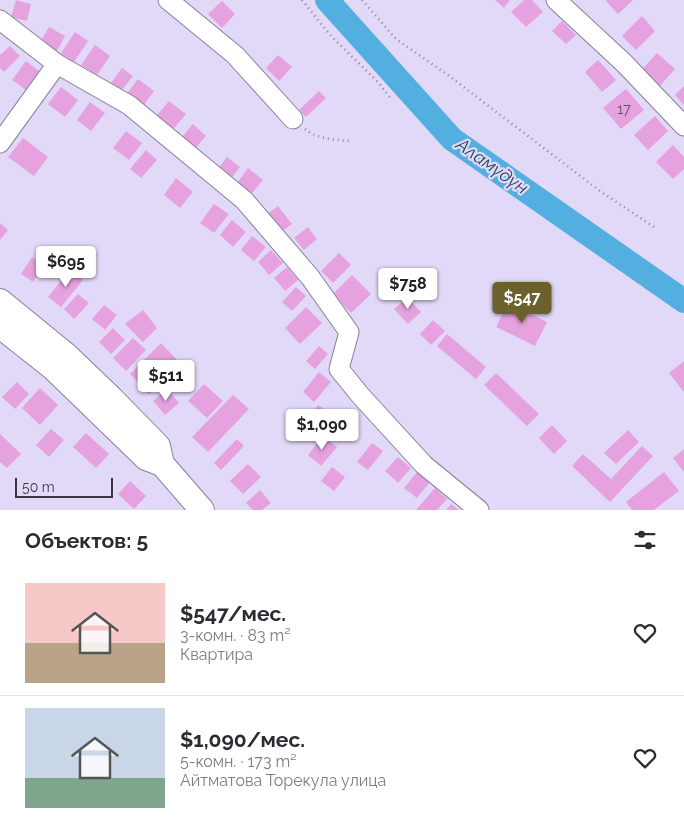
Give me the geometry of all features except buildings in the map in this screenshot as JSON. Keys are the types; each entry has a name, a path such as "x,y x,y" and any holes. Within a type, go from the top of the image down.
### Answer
{"main road":[{"path":"0,301 64,354 112,399 158,446 162,464"},
{"path":"0,326 52,367 146,458 162,464 202,510"}],"street":[{"path":"168,0 235,55 293,119"},
{"path":"556,0 624,63 684,126"},
{"path":"0,20 57,64 129,105 244,200 310,277 349,332 339,369 360,395 424,465 479,510"},
{"path":"0,143 57,64"}],"path":[{"path":"302,0 331,36 378,82 392,100"},
{"path":"362,0 396,40 448,75 600,191 654,227"},
{"path":"293,119 311,134 334,140 351,141"}],"waterway":[{"name":"Аламүдүн","path":"327,0 452,139 684,301"}]}
